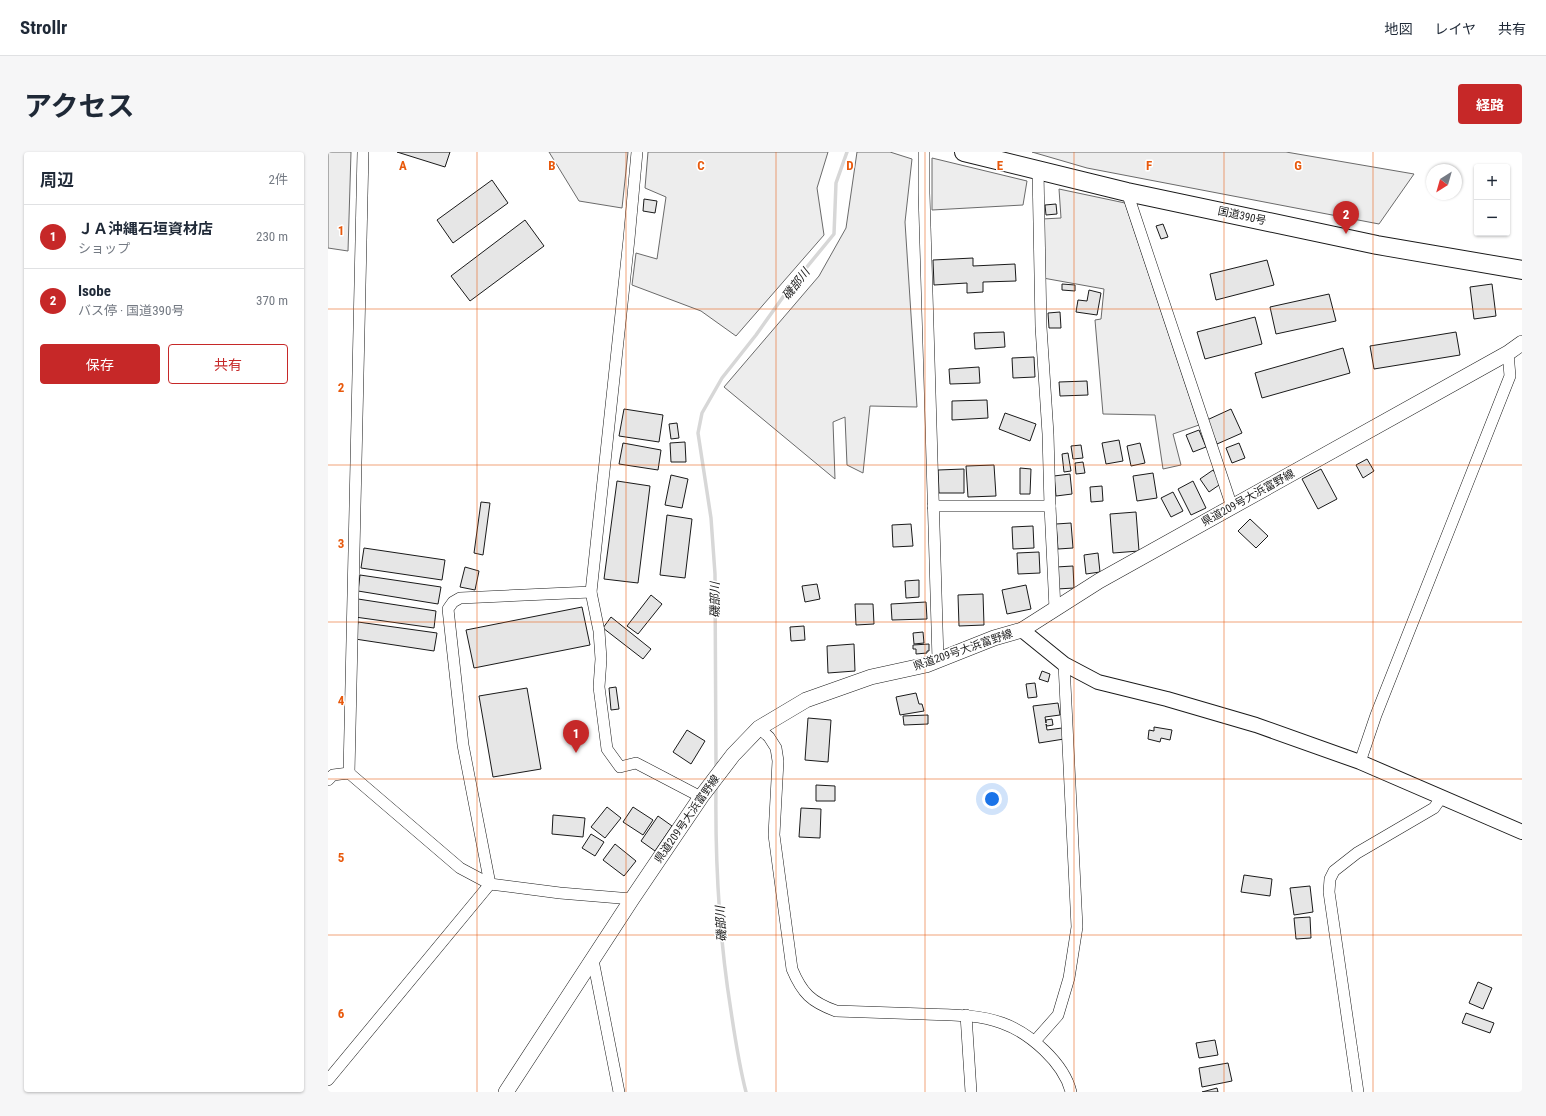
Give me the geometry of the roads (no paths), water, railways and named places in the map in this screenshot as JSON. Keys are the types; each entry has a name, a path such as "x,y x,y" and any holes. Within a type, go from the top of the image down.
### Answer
{"highway":[{"name":"国道390号","path":"964,152 1128,192 1377,245 1522,270"}],"main road":[{"name":"県道209号大浜富野線","path":"506,1092 632,899 701,797 733,755 759,728 806,700 871,677 926,665 994,638 1022,630 1099,581 1508,353 1522,343"}],"street":[{"path":"349,773 363,152"},
{"path":"637,152 629,247 591,592 599,631 601,659 599,687 604,713 607,749 620,768 636,763 701,797"},
{"path":"924,152 938,660"},
{"path":"1038,170 1041,327 1048,434 1055,609"},
{"path":"1128,192 1232,507"},
{"path":"1360,762 1376,715 1510,376 1508,353"},
{"path":"933,506 1050,506"},
{"path":"490,884 463,745 448,609 453,602 460,598 591,592"},
{"path":"1022,630 1064,664 1098,682 1167,699 1256,725 1360,762 1522,832"},
{"path":"1035,1041 1058,1015 1069,978 1077,927 1064,664"},
{"path":"759,728 769,737 776,748 778,761 774,835 792,969 798,984 808,996 821,1006 836,1011 966,1015 1003,1023 1035,1041 1056,1062 1070,1087 1071,1092"},
{"path":"328,780 333,776 349,773"},
{"path":"349,773 460,868 490,884 560,893 632,899"},
{"path":"1358,1092 1328,892 1330,879 1334,871 1357,853 1434,808 1441,798"},
{"path":"328,1080 490,884"},
{"path":"593,960 619,1092"},
{"path":"966,1015 971,1092"}],"waterway":[{"name":"磯部川","path":"716,769 715,574 711,518 698,433 702,413 722,378 756,335 788,290 834,234 836,183 847,152"},
{"name":"磯部川","path":"716,785 717,870 723,955 741,1072 746,1092"}],"place":[{"name":"Isobe","path":"1346,234"},
{"name":"ＪＡ沖縄石垣資材店","path":"576,753"}]}
